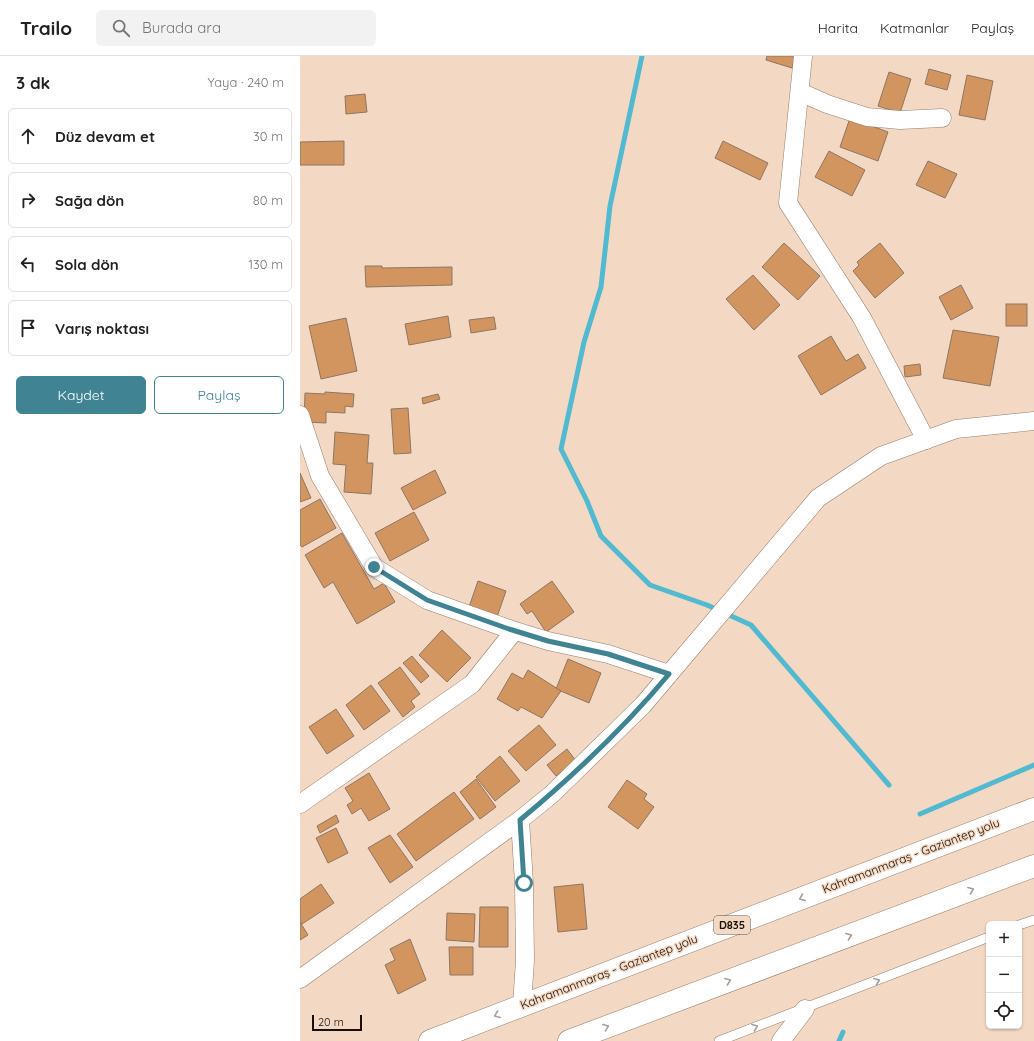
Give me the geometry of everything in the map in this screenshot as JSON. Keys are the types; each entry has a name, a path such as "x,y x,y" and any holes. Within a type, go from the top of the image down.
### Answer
{"highway":[{"name":"Kahramanmaraş - Gaziantep yolu","path":"430,1041 1034,809"},
{"path":"569,1041 1034,866"}],"street":[{"path":"802,56 800,92 788,203 862,318 926,440"},
{"path":"800,92 827,104 867,117 900,120 942,118"},
{"path":"1010,424 1034,412"},
{"path":"300,415 320,476 374,567 427,600 548,641 608,654 669,674"},
{"path":"300,979 520,820 552,794 643,705 818,498 881,456 956,429 1034,421"},
{"path":"300,804 472,684 511,635 509,629"},
{"path":"520,820 524,883 525,960 522,1006"},
{"path":"781,1041 805,1009"}],"lane":[{"path":"1022,924 1034,920"},
{"path":"719,1041 986,938"}],"building":[{"path":"767,56 795,56 792,68 766,60"},
{"path":"929,69 951,75 947,90 925,84"},
{"path":"889,72 911,79 900,113 878,106"},
{"path":"967,75 993,81 985,120 959,115"},
{"path":"365,94 367,112 346,114 345,96"},
{"path":"850,118 888,132 878,161 840,147"},
{"path":"344,141 344,165 300,165 300,142"},
{"path":"723,141 768,163 760,180 715,158"},
{"path":"829,151 865,170 852,196 815,177"},
{"path":"928,161 957,174 945,198 916,185"},
{"path":"784,243 820,276 798,300 762,267"},
{"path":"880,243 904,273 875,298 853,271 859,265 857,262"},
{"path":"365,266 382,266 382,268 452,267 452,285 366,287"},
{"path":"753,275 780,305 754,330 726,299"},
{"path":"961,285 973,308 951,320 939,297"},
{"path":"1006,304 1027,304 1027,326 1006,326"},
{"path":"448,316 451,337 409,345 405,324"},
{"path":"494,317 496,329 471,333 469,320"},
{"path":"346,318 357,371 321,379 309,326"},
{"path":"953,330 999,337 990,386 943,378"},
{"path":"831,336 846,361 858,354 866,368 821,395 798,356"},
{"path":"920,364 921,375 905,377 904,366"},
{"path":"325,392 354,394 353,407 345,406 345,413 326,412 326,423 304,422 305,393 325,394"},
{"path":"438,394 440,399 423,404 422,398"},
{"path":"408,408 411,453 394,454 391,409"},
{"path":"335,432 369,435 367,463 373,463 371,494 344,492 346,465 333,464"},
{"path":"435,470 446,493 413,510 401,488"},
{"path":"300,473 311,498 300,502"},
{"path":"320,499 336,528 302,547 300,545 300,510"},
{"path":"414,512 429,540 390,561 375,533"},
{"path":"342,533 374,589 384,583 395,602 357,624 333,582 324,588 305,555"},
{"path":"478,581 506,591 497,617 469,607"},
{"path":"552,581 574,612 546,632 532,611 527,614 520,604"},
{"path":"442,630 471,658 447,682 419,655"},
{"path":"412,656 429,676 421,683 403,663"},
{"path":"568,659 601,673 589,703 556,689"},
{"path":"400,667 420,694 411,701 415,707 403,717 378,683"},
{"path":"528,670 561,691 542,718 521,707 518,711 497,699 512,673 523,679"},
{"path":"371,685 390,711 364,730 346,705"},
{"path":"336,709 354,736 327,754 309,727"},
{"path":"539,725 556,745 526,771 508,751"},
{"path":"567,749 576,761 556,776 547,765"},
{"path":"500,756 520,781 495,801 476,777"},
{"path":"369,773 390,809 369,821 361,808 352,814 347,805 353,801 345,788"},
{"path":"476,779 496,807 480,819 460,792"},
{"path":"627,780 647,794 644,799 654,807 638,829 608,807"},
{"path":"454,792 474,819 416,861 397,834"},
{"path":"336,815 339,822 320,833 317,826"},
{"path":"336,828 348,853 328,863 316,838"},
{"path":"390,835 413,867 390,883 368,848"},
{"path":"321,884 334,903 302,924 300,922 300,899"},
{"path":"583,884 587,929 558,932 554,887"},
{"path":"480,907 508,907 508,947 479,947"},
{"path":"447,913 475,914 474,942 446,940"},
{"path":"300,922 308,935 300,940"},
{"path":"410,939 426,980 398,994 385,965 395,960 390,949"},
{"path":"449,947 473,947 473,975 450,975"}],"waterway":[{"path":"642,56 610,206 601,287 584,342 561,449 587,501 601,536 650,585 707,605 751,625 889,785"},
{"path":"920,814 1034,765"},
{"path":"839,1041 843,1032"}],"route":[{"path":"374,567 427,600 548,641 608,654 669,674 643,705 552,794 520,820 524,883"}]}
